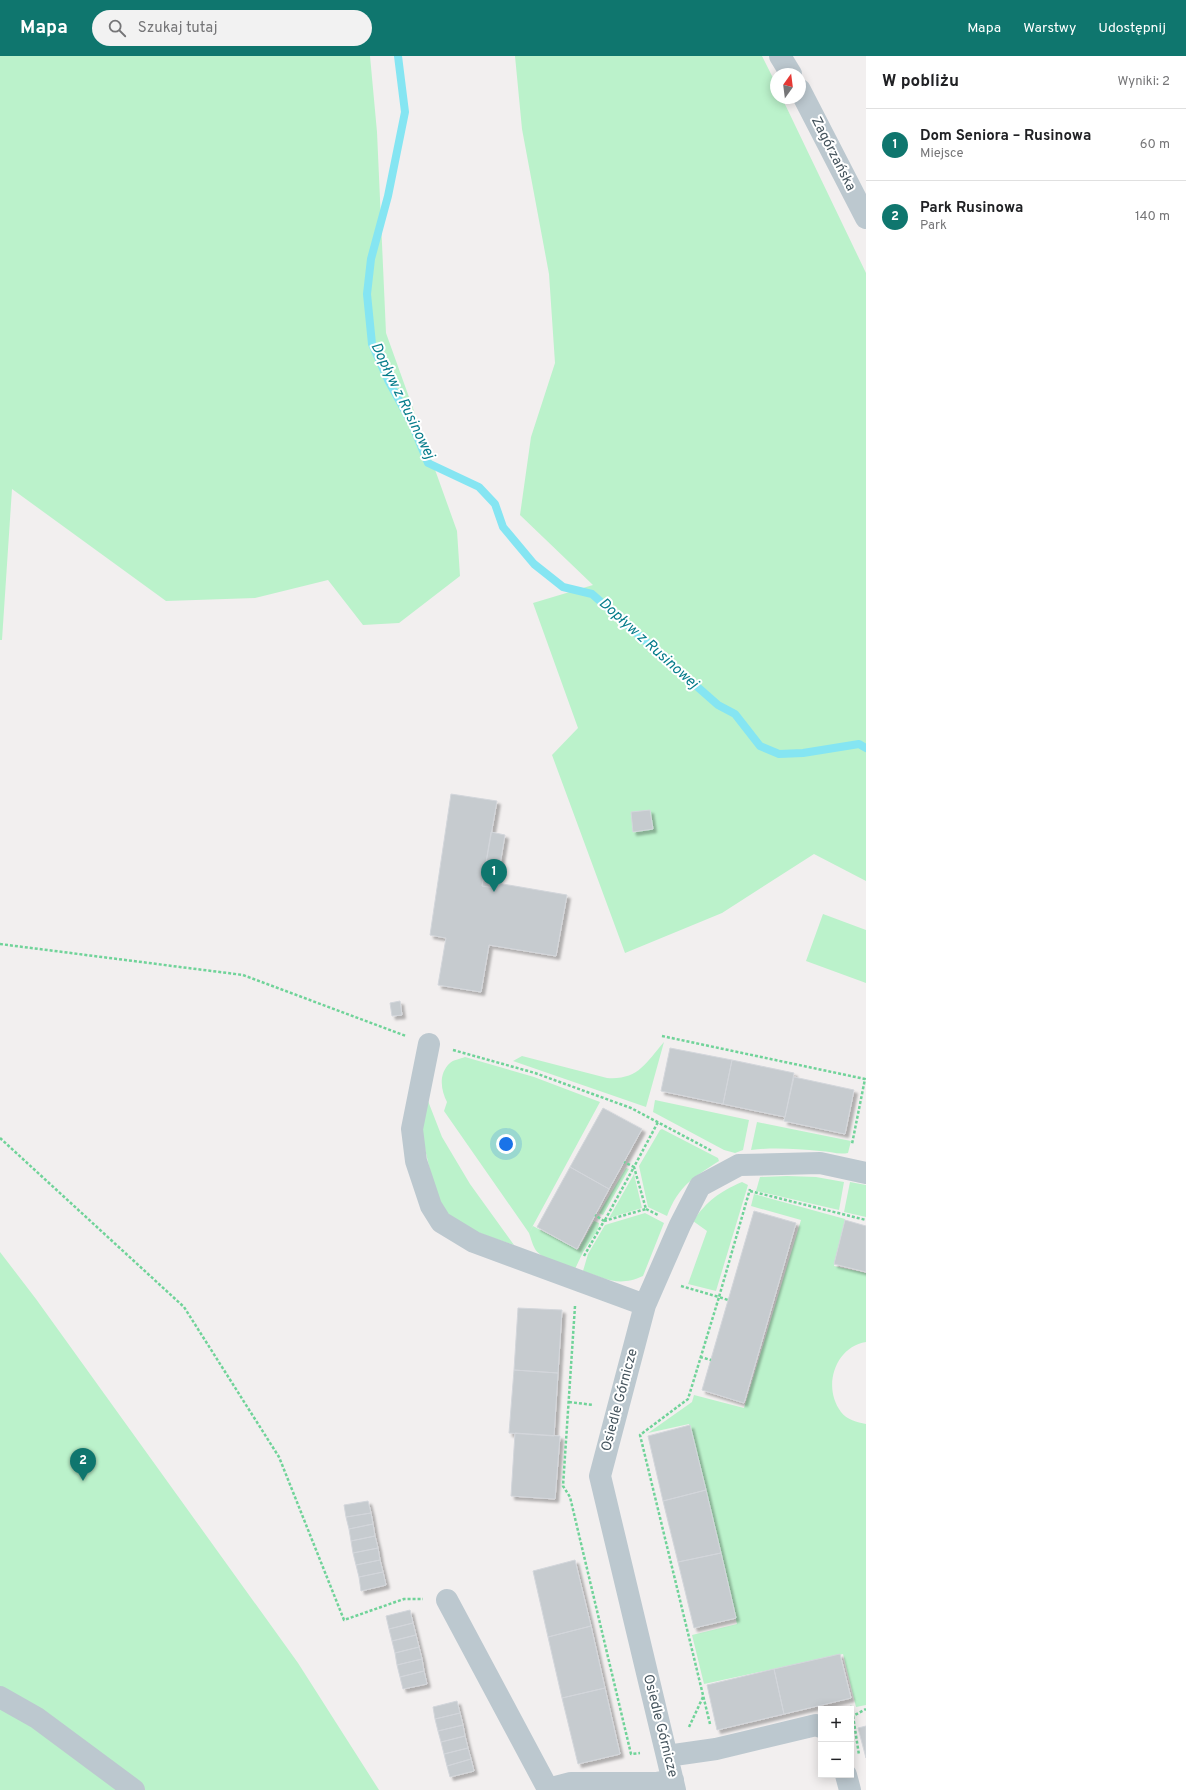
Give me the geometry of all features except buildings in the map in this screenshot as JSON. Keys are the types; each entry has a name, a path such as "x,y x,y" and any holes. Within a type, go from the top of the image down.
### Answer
{"street":[{"path":"780,56 787,68"},
{"name":"Zagórzańska","path":"806,102 866,218"},
{"path":"429,1044 412,1129 416,1160 432,1206 441,1222 474,1242 645,1305"},
{"name":"Osiedle Górnicze","path":"674,1785 674,1755 600,1476 645,1305 656,1278 700,1186 748,1165 820,1163 866,1173"},
{"path":"447,1600 548,1790 571,1783 656,1783 674,1785"},
{"path":"0,1697 37,1718 134,1790"},
{"path":"674,1755 716,1749 818,1725"},
{"path":"847,1778 850,1790"}],"path":[{"path":"0,944 243,975 429,1044 535,1073 631,1108 748,1165 750,1191 688,1399 640,1435 716,1749"},
{"path":"662,1036 865,1079 851,1148"},
{"path":"624,1162 634,1167 646,1209 604,1221 634,1167 658,1122"},
{"path":"0,1138 184,1307 279,1457 344,1620 404,1599 447,1600"},
{"path":"750,1191 866,1220"},
{"path":"656,1278 728,1300"},
{"path":"700,1357 711,1360"},
{"path":"674,1755 703,1696"},
{"path":"854,1715 866,1709"}],"green space":[{"path":"0,56 370,56 377,132 386,333 457,531 460,576 399,623 363,625 328,580 255,598 166,601 12,489 2,640 0,640"},
{"path":"515,56 762,56 770,72 770,104 785,104 866,273 866,881 814,854 722,913 625,953 552,755 578,728 533,603 593,585 520,515 531,437 555,363 549,274 522,129"},
{"path":"823,914 866,930 866,983 806,961"},
{"path":"664,1042 646,1107 513,1061 522,1056 607,1078 618,1078 634,1073 640,1069"},
{"path":"465,1057 534,1077 600,1102 529,1233 444,1111 447,1102 442,1087 442,1077 446,1067 451,1062"},
{"path":"655,1100 749,1120 743,1150 735,1153 724,1150 653,1112"},
{"path":"428,1101 442,1137 470,1184 514,1245 487,1236 461,1224 442,1207 427,1158 422,1128"},
{"path":"757,1122 851,1141 848,1153 841,1154 824,1151 786,1149 751,1150"},
{"path":"662,1129 718,1158 719,1161 694,1178 682,1189 667,1216 648,1207 639,1166"},
{"path":"626,1168 629,1169 603,1215 599,1213"},
{"path":"634,1174 642,1208 609,1218"},
{"path":"760,1177 816,1177 844,1182 839,1210 756,1191"},
{"path":"742,1182 748,1185 716,1291 688,1284 707,1231 693,1221 703,1208 714,1198"},
{"path":"850,1182 866,1185 866,1217 844,1212"},
{"path":"754,1194 845,1219 834,1266 866,1273 866,1342 855,1345 846,1352 839,1360 832,1380 835,1402 843,1415 849,1419 866,1424 866,1705 856,1707 843,1654 704,1684 692,1635 737,1624 689,1424 648,1433 692,1402 694,1395 744,1408 801,1220 751,1206"},
{"path":"645,1213 664,1223 643,1276 627,1281 613,1281 583,1271 588,1254 605,1225"},
{"path":"594,1221 599,1223 598,1229 583,1252 575,1269 553,1262 538,1253 532,1243 529,1233 533,1226 578,1250"},
{"path":"0,1252 36,1299 298,1663 379,1790 0,1790"}],"waterway":[{"name":"Dopływ z Rusinowej","path":"398,56 405,112 388,196 371,259 367,294 372,344 388,380 412,424 428,463 479,487 495,504 503,527 534,564 563,587 592,594 718,705 735,714 760,746 779,754 803,753 859,744 866,748"}],"place":[{"name":"Dom Seniora – Rusinowa","path":"494,892"},
{"name":"Park Rusinowa","path":"83,1481"}]}
